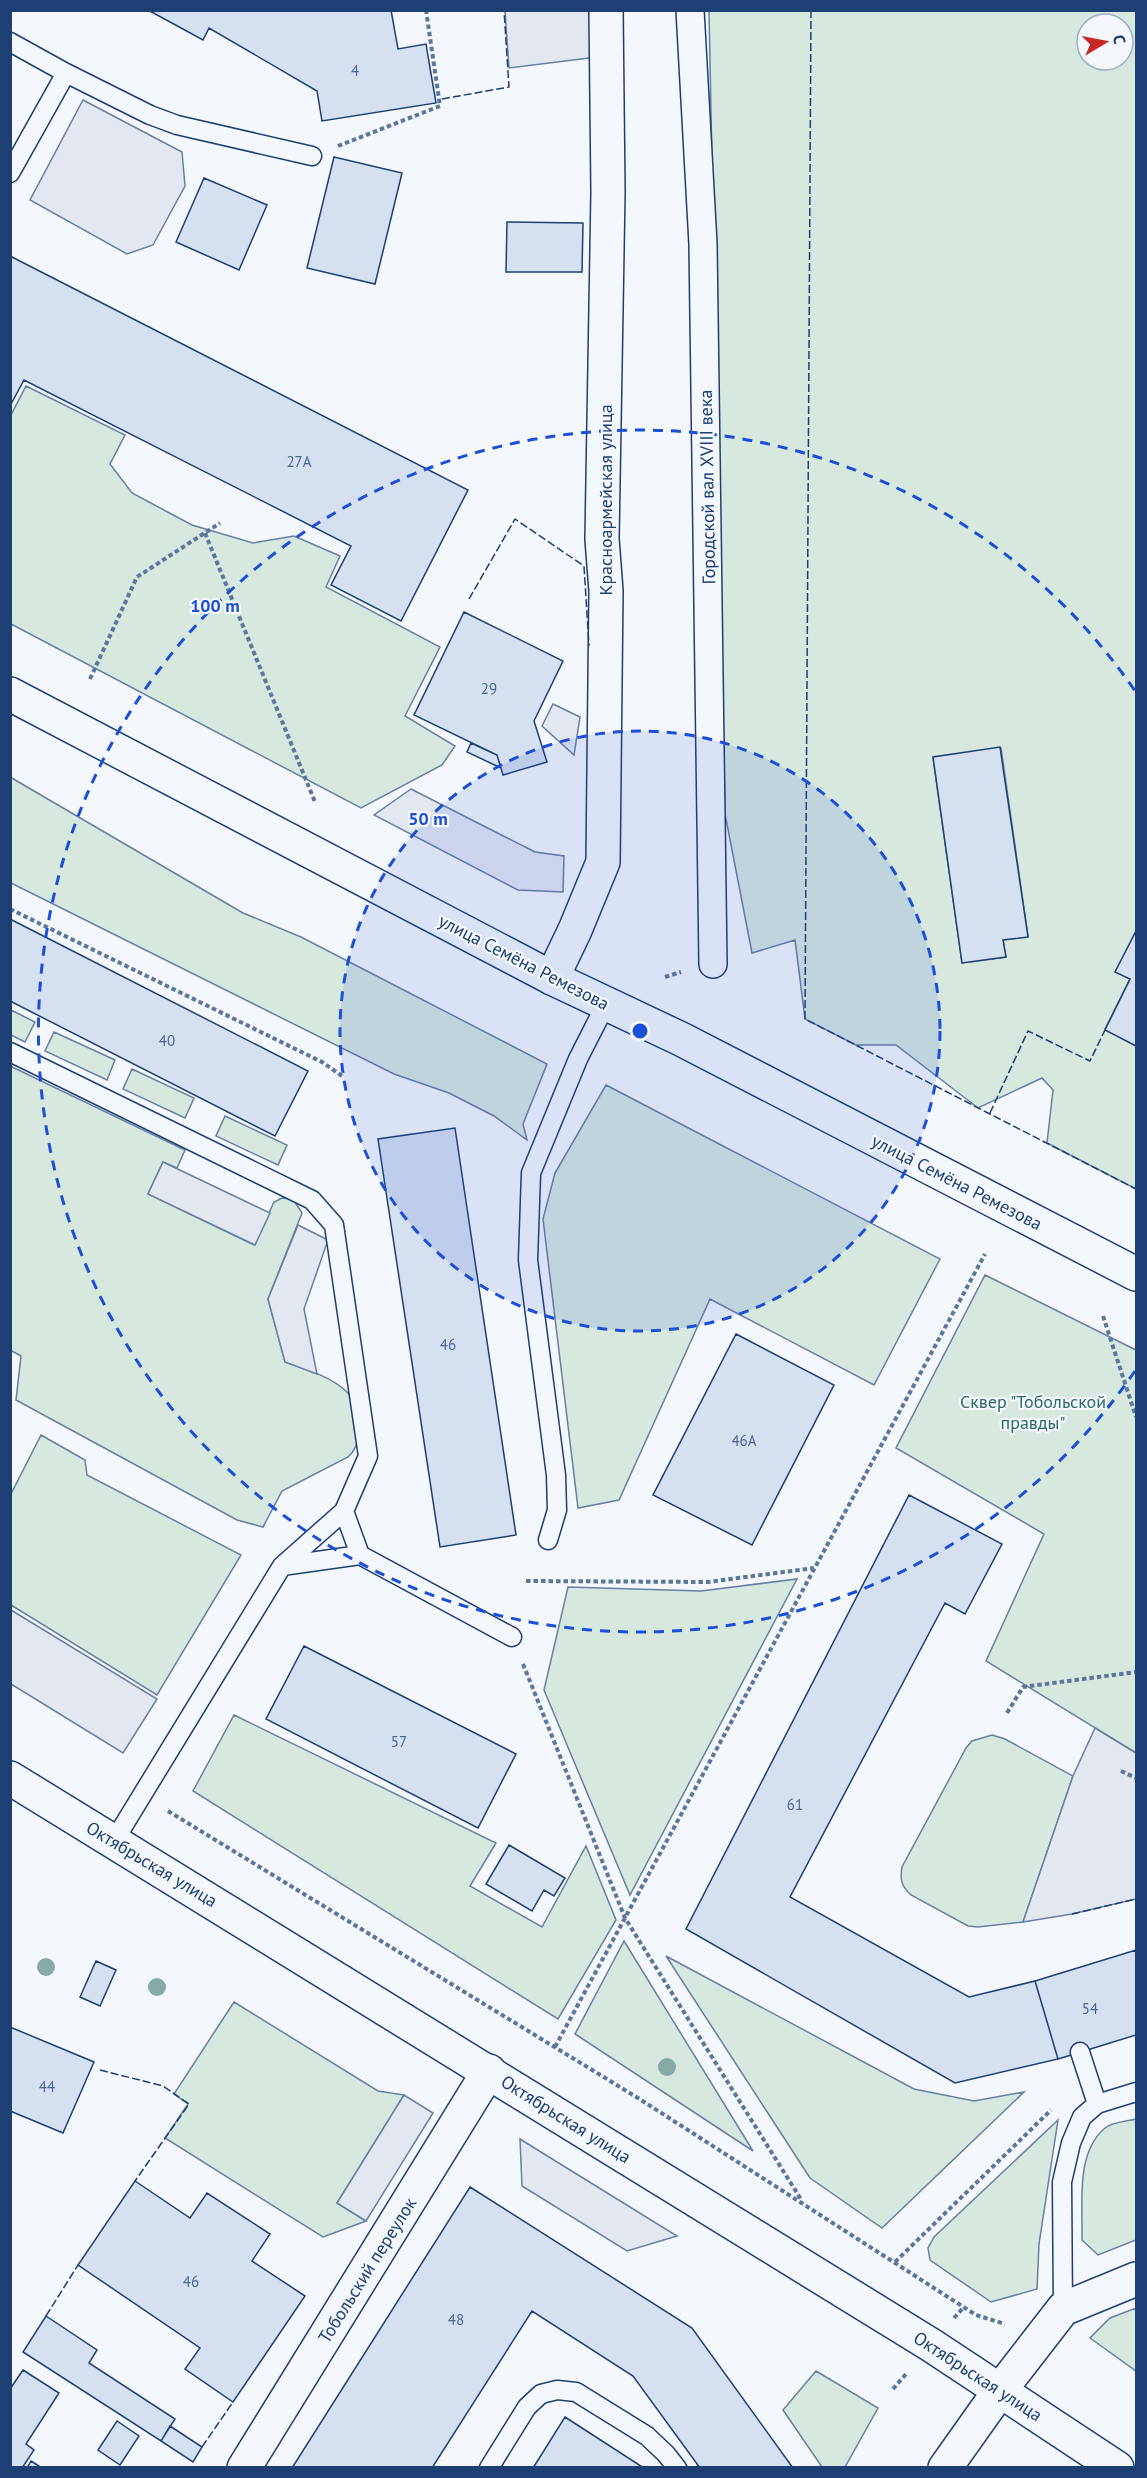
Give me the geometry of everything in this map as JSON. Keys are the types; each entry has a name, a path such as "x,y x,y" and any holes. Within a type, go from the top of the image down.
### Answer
{"main road":[{"name":"Красноармейская улица","path":"552,978 603,862 606,591 602,539 608,192 606,10"},
{"name":"улица Семёна Ремезова","path":"10,693 552,978 692,1044 1137,1274"},
{"name":"Октябрьская улица","path":"10,1778 489,2071 1001,2389 1117,2468"},
{"name":"Тобольский переулок","path":"244,2468 489,2071"},
{"path":"945,2468 1001,2389 1063,2309 1137,2279"}],"street":[{"name":"Городской вал XVIII века","path":"690,10 703,244 713,964"}],"lane":[{"path":"10,42 66,74 177,126 312,156"},
{"path":"10,172 66,74"},
{"path":"548,1540 557,1510 556,1475 528,1260 531,1173 578,1059 606,1004"},
{"path":"10,1052 312,1200 334,1225 368,1456 344,1511 282,1566 114,1841"},
{"path":"344,1511 360,1555"},
{"path":"282,1566 360,1555 512,1637"},
{"path":"1080,2052 1097,2104"},
{"path":"1063,2309 1062,2182 1071,2143 1082,2117 1097,2104 1137,2092"},
{"path":"489,2468 527,2407 541,2394 557,2390 576,2392 647,2436 677,2468"}],"path":[{"path":"312,156 440,106 426,10"},
{"path":"90,679 137,577 220,523"},
{"path":"205,533 315,802"},
{"path":"10,909 322,1062 342,1076"},
{"path":"555,2047 985,1254"},
{"path":"1103,1316 1137,1417"},
{"path":"526,1581 708,1582 814,1568"},
{"path":"512,1637 625,1918 804,2204"},
{"path":"1007,1713 1023,1687 1137,1672"},
{"path":"1121,1771 1137,1778"},
{"path":"165,1809 555,2047 976,2315 1013,2326"},
{"path":"895,2262 1059,2103 1082,2117"},
{"path":"952,2320 964,2307"},
{"path":"893,2389 906,2374"}],"green space":[{"path":"709,11 1136,11 1136,931 1116,972 1130,979 1105,1029 1136,1046 1136,1189 1047,1143 1053,1090 1042,1078 978,1108 896,1045 856,1045 805,1019 795,940 752,953 725,814","holes":["1001,748 1028,936 1003,940 1006,957 962,963 933,758"]},
{"path":"26,386 125,435 110,464 132,493 192,525 253,543 294,536 340,556 326,587 440,647 405,716 455,746 442,765 361,808 11,624 11,415"},
{"path":"10,777 243,913 301,937 547,1064 523,1124 527,1140 494,1116 449,1093 394,1074 11,883"},
{"path":"11,1010 35,1022 25,1042 11,1035"},
{"path":"54,1032 115,1060 107,1080 45,1051"},
{"path":"10,1066 185,1150 177,1168 163,1162 148,1194 254,1245 274,1202 282,1198 293,1199 302,1213 268,1299 285,1362 327,1378 348,1393 355,1407 358,1437 354,1450 348,1457 282,1491 263,1527 237,1520 16,1400 21,1356 10,1350"},
{"path":"132,1069 194,1098 185,1118 123,1089"},
{"path":"606,1085 940,1259 874,1385 710,1299 619,1500 578,1508 543,1219 555,1173"},
{"path":"225,1116 287,1145 278,1165 216,1136"},
{"name":"Сквер \"Тобольской правды\"","path":"985,1275 1136,1350 1136,1753 986,1661 1044,1534 896,1448"},
{"path":"41,1435 85,1460 87,1475 241,1555 157,1695 11,1605 11,1494"},
{"path":"797,1579 630,1895 544,1690 568,1587 701,1591"},
{"path":"234,1715 496,1843 470,1886 542,1927 586,1846 616,1920 558,2019 193,1791"},
{"path":"992,1735 1005,1739 1073,1776 1023,1922 978,1927 968,1926 911,1895 903,1885 901,1871 966,1748 972,1741"},
{"path":"624,1941 753,2151 575,2034"},
{"path":"666,1956 914,2089 974,2101 1024,2092 882,2228 810,2178"},
{"path":"234,2002 378,2091 404,2095 337,2203 366,2221 323,2237 165,2138 188,2104 174,2094"},
{"path":"1136,2119 1136,2240 1098,2255 1082,2240 1085,2165 1095,2139 1105,2128"},
{"path":"1058,2120 1039,2244 1037,2289 991,2302 930,2260 928,2248 934,2237"},
{"path":"1136,2308 1136,2371 1090,2338 1110,2318"},
{"path":"816,2371 878,2408 845,2467 822,2467 783,2410"}],"shaded area":[{"path":"505,11 606,11 605,56 509,68"},
{"path":"83,100 182,152 185,186 153,245 127,254 30,200"},
{"path":"553,704 580,717 574,755 542,726"},
{"path":"411,789 535,852 564,856 563,892 518,890 374,815"},
{"path":"163,1162 270,1213 255,1245 148,1194"},
{"path":"298,1225 328,1240 304,1309 317,1374 285,1362 268,1299"},
{"path":"11,1610 157,1699 123,1753 11,1684"},
{"path":"1095,1728 1136,1753 1136,1899 1072,1914 1023,1922 1073,1776"},
{"path":"404,2095 433,2113 366,2221 337,2203"},
{"path":"520,2139 677,2236 627,2251 522,2186"}],"building":[{"path":"148,10 391,10 398,49 426,44 436,103 322,121 317,91 209,28 203,40"},
{"path":"334,157 402,173 375,284 307,268"},
{"path":"204,178 267,205 239,270 176,242"},
{"path":"507,222 583,223 582,272 506,272"},
{"path":"10,256 468,490 401,621 331,585 351,546 24,380 10,406"},
{"path":"464,612 563,661 534,721 547,762 503,775 497,755 414,715"},
{"path":"471,743 497,755 501,768 467,752"},
{"path":"1000,747 1028,937 1003,940 1006,957 962,963 933,757"},
{"path":"10,919 308,1071 275,1136 10,1001"},
{"path":"1136,931 1136,1046 1105,1030 1130,979 1115,972"},
{"path":"455,1128 516,1535 440,1547 378,1139"},
{"path":"736,1334 834,1385 752,1545 653,1495"},
{"path":"909,1495 1002,1544 965,1614 945,1603 790,1897 969,1997 1035,1981 1058,2059 955,2083 686,1929"},
{"path":"304,1646 516,1754 478,1828 266,1719"},
{"path":"509,1845 565,1878 554,1896 544,1890 532,1911 486,1884"},
{"path":"1136,1950 1136,2035 1058,2059 1035,1981"},
{"path":"96,1961 116,1970 100,2006 80,1997"},
{"path":"10,2027 94,2062 63,2133 10,2111"},
{"path":"135,2181 190,2218 207,2193 270,2234 252,2261 305,2296 233,2402 185,2369 200,2348 78,2265"},
{"path":"470,2187 692,2328 793,2468 700,2468 633,2376 532,2311 432,2468 292,2468"},
{"path":"46,2316 97,2350 89,2363 175,2419 161,2441 23,2352"},
{"path":"23,2370 59,2393 26,2444 34,2450 22,2468 10,2468 10,2389"},
{"path":"565,2417 644,2468 533,2468"},
{"path":"117,2421 139,2436 120,2465 98,2450"},
{"path":"170,2426 202,2447 193,2462 161,2441"},
{"path":"31,2461 42,2468 27,2468"}],"fence":[{"path":"442,99 509,87 504,10"},
{"path":"811,10 805,1019 1136,1189"},
{"path":"469,599 515,519 584,566 589,646"},
{"path":"990,1113 1028,1031 1090,1061 1105,1030"},
{"path":"1072,1914 1136,1899"},
{"path":"100,2070 163,2086 189,2104 135,2181"},
{"path":"46,2316 78,2265"},
{"path":"202,2447 233,2402"}]}
